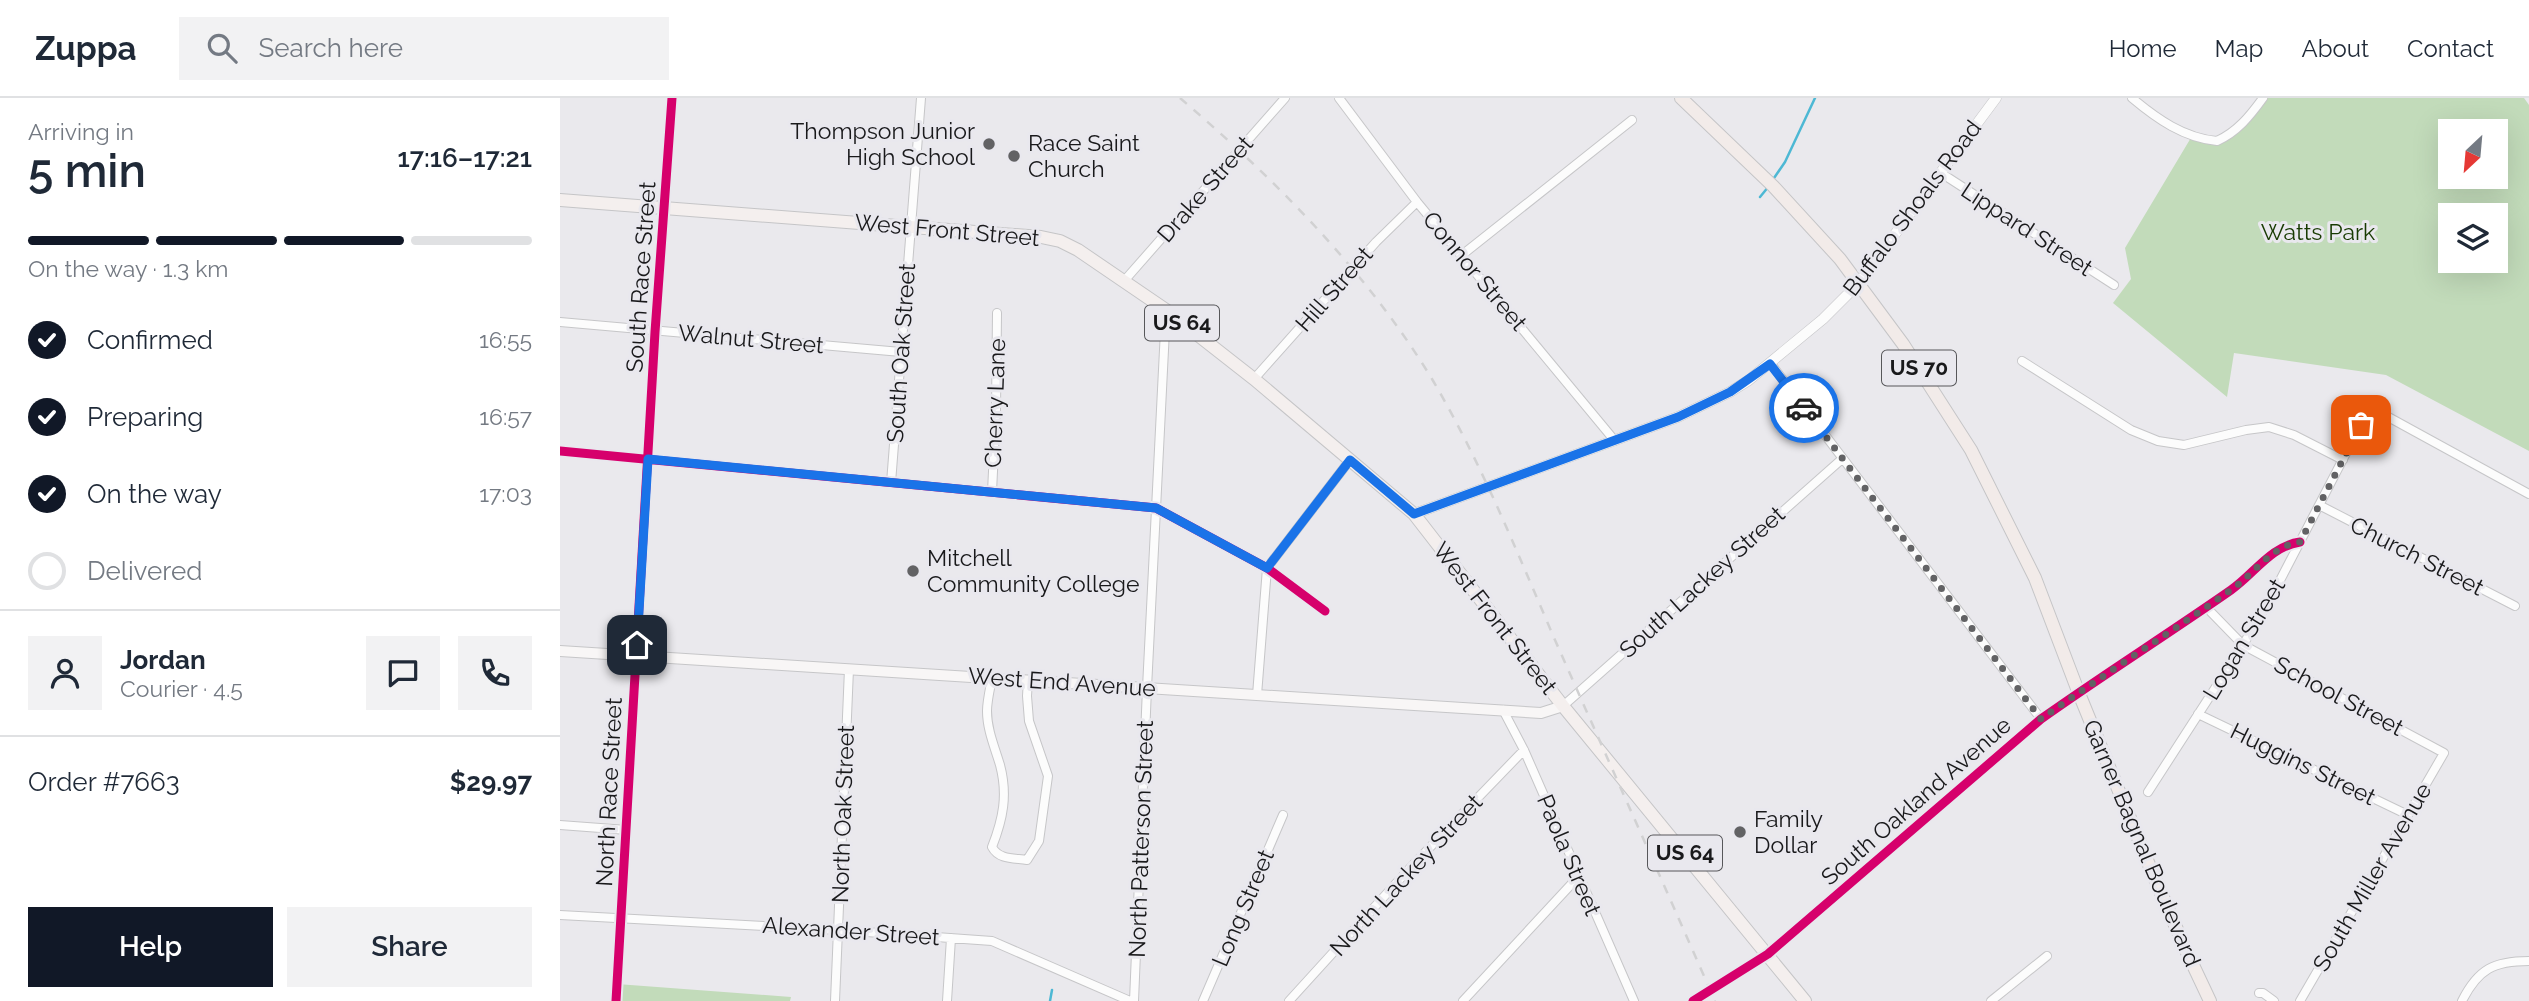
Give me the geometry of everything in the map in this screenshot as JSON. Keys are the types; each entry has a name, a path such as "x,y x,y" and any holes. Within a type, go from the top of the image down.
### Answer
{"highway":[{"name":"Garner Bagnal Boulevard","path":"1681,98 1773,186 1840,259 1925,377 1977,462 2035,578 2078,691 2185,948 2210,1001"}],"main road":[{"name":"West Front Street","path":"560,200 1041,237 1060,241 1078,250 1166,310 1254,379 1414,514 1563,706 1805,1001"},
{"name":"West End Avenue","path":"560,651 1541,713 1563,706"}],"street":[{"name":"South Race Street","path":"648,459 672,98"},
{"name":"South Oak Street","path":"891,483 921,98"},
{"name":"Drake Street","path":"1124,281 1284,98"},
{"name":"Connor Street","path":"1339,98 1417,202 1615,441"},
{"name":"Buffalo Shoals Road","path":"1414,514 1615,441 1705,405 1730,392 1770,364 1823,319 1858,284 1996,98"},
{"path":"2132,98 2176,129 2192,136 2217,141 2249,117 2263,98"},
{"path":"1462,255 1632,120"},
{"name":"Lippard Street","path":"1941,173 2113,285"},
{"name":"Hill Street","path":"1254,379 1376,242 1417,202"},
{"name":"North Patterson Street","path":"1132,1001 1166,310"},
{"name":"Cherry Lane","path":"992,492 997,313"},
{"name":"Walnut Street","path":"560,322 901,352"},
{"path":"2022,361 2131,430 2158,441 2184,445 2269,427 2294,435 2343,460"},
{"path":"1770,364 2041,719"},
{"path":"2349,400 2370,408 2529,494"},
{"name":"Logan Street","path":"2148,792 2243,645 2370,408"},
{"path":"560,451 1156,508 1267,568 1325,611"},
{"name":"North Race Street","path":"616,1001 648,459"},
{"name":"South Lackey Street","path":"1563,706 1842,459"},
{"path":"1257,695 1267,568 1350,460"},
{"name":"Church Street","path":"2319,505 2515,606"},
{"name":"South Oakland Avenue","path":"1693,1001 1768,954 2041,719 2078,691 2235,588 2286,544 2300,542"},
{"name":"School Street","path":"2206,607 2243,645 2444,753"},
{"name":"North Oak Street","path":"835,1001 849,669"},
{"path":"992,678 987,711 993,747 1000,765 1004,802 1003,819 992,847 995,853 1002,856 1027,860 1039,841 1048,776 1029,721 1028,680"},
{"name":"Paola Street","path":"1503,710 1524,750 1634,1001"},
{"name":"Huggins Street","path":"2198,714 2408,815"},
{"name":"North Lackey Street","path":"1289,1001 1410,868 1524,750"},
{"name":"South Miller Avenue","path":"2300,1001 2444,753"},
{"name":"Long Street","path":"1203,1001 1283,815"},
{"path":"560,825 627,830"},
{"path":"1463,1001 1578,877"},
{"name":"Alexander Street","path":"560,915 992,941 1132,1001"},
{"path":"947,1001 951,938"},
{"path":"1991,1001 2047,956"},
{"path":"2462,1001 2477,977 2489,968 2503,962 2529,961"},
{"path":"2259,993 2274,1001"}],"green space":[{"name":"Watts Park","path":"2263,98 2524,98 2529,105 2529,451 2386,375 2234,353 2227,397 2113,303 2131,279 2125,248 2192,136 2216,138 2241,123"},
{"path":"617,984 791,997 790,1001 616,1001"}],"waterway":[{"path":"1772,181 1785,162 1815,98"},
{"path":"1760,197 1769,186"},
{"path":"1050,1001 1052,990"}],"railway":[{"path":"1180,98 1284,194 1349,264 1379,301 1432,379 1467,442 1498,508 1715,1001"}],"cycle path":[{"path":"616,1001 655,332 672,98"},
{"path":"560,451 1156,508 1267,568 1325,611"},
{"path":"1693,1001 1768,954 2041,719 2231,590 2271,555 2300,542"}],"way so far":[{"path":"1804,408 2041,719 2078,691 2235,588 2286,544 2300,542 2361,425"}],"place":[{"name":"Thompson Junior High School","path":"989,144"},
{"name":"Race Saint Church","path":"1014,156"},
{"name":"Mitchell Community College","path":"913,571"},
{"name":"Family Dollar","path":"1740,832"}],"route":[{"path":"637,645 648,459 1156,508 1267,568 1350,460 1414,514 1678,417 1730,392 1770,364 1804,408"}]}
